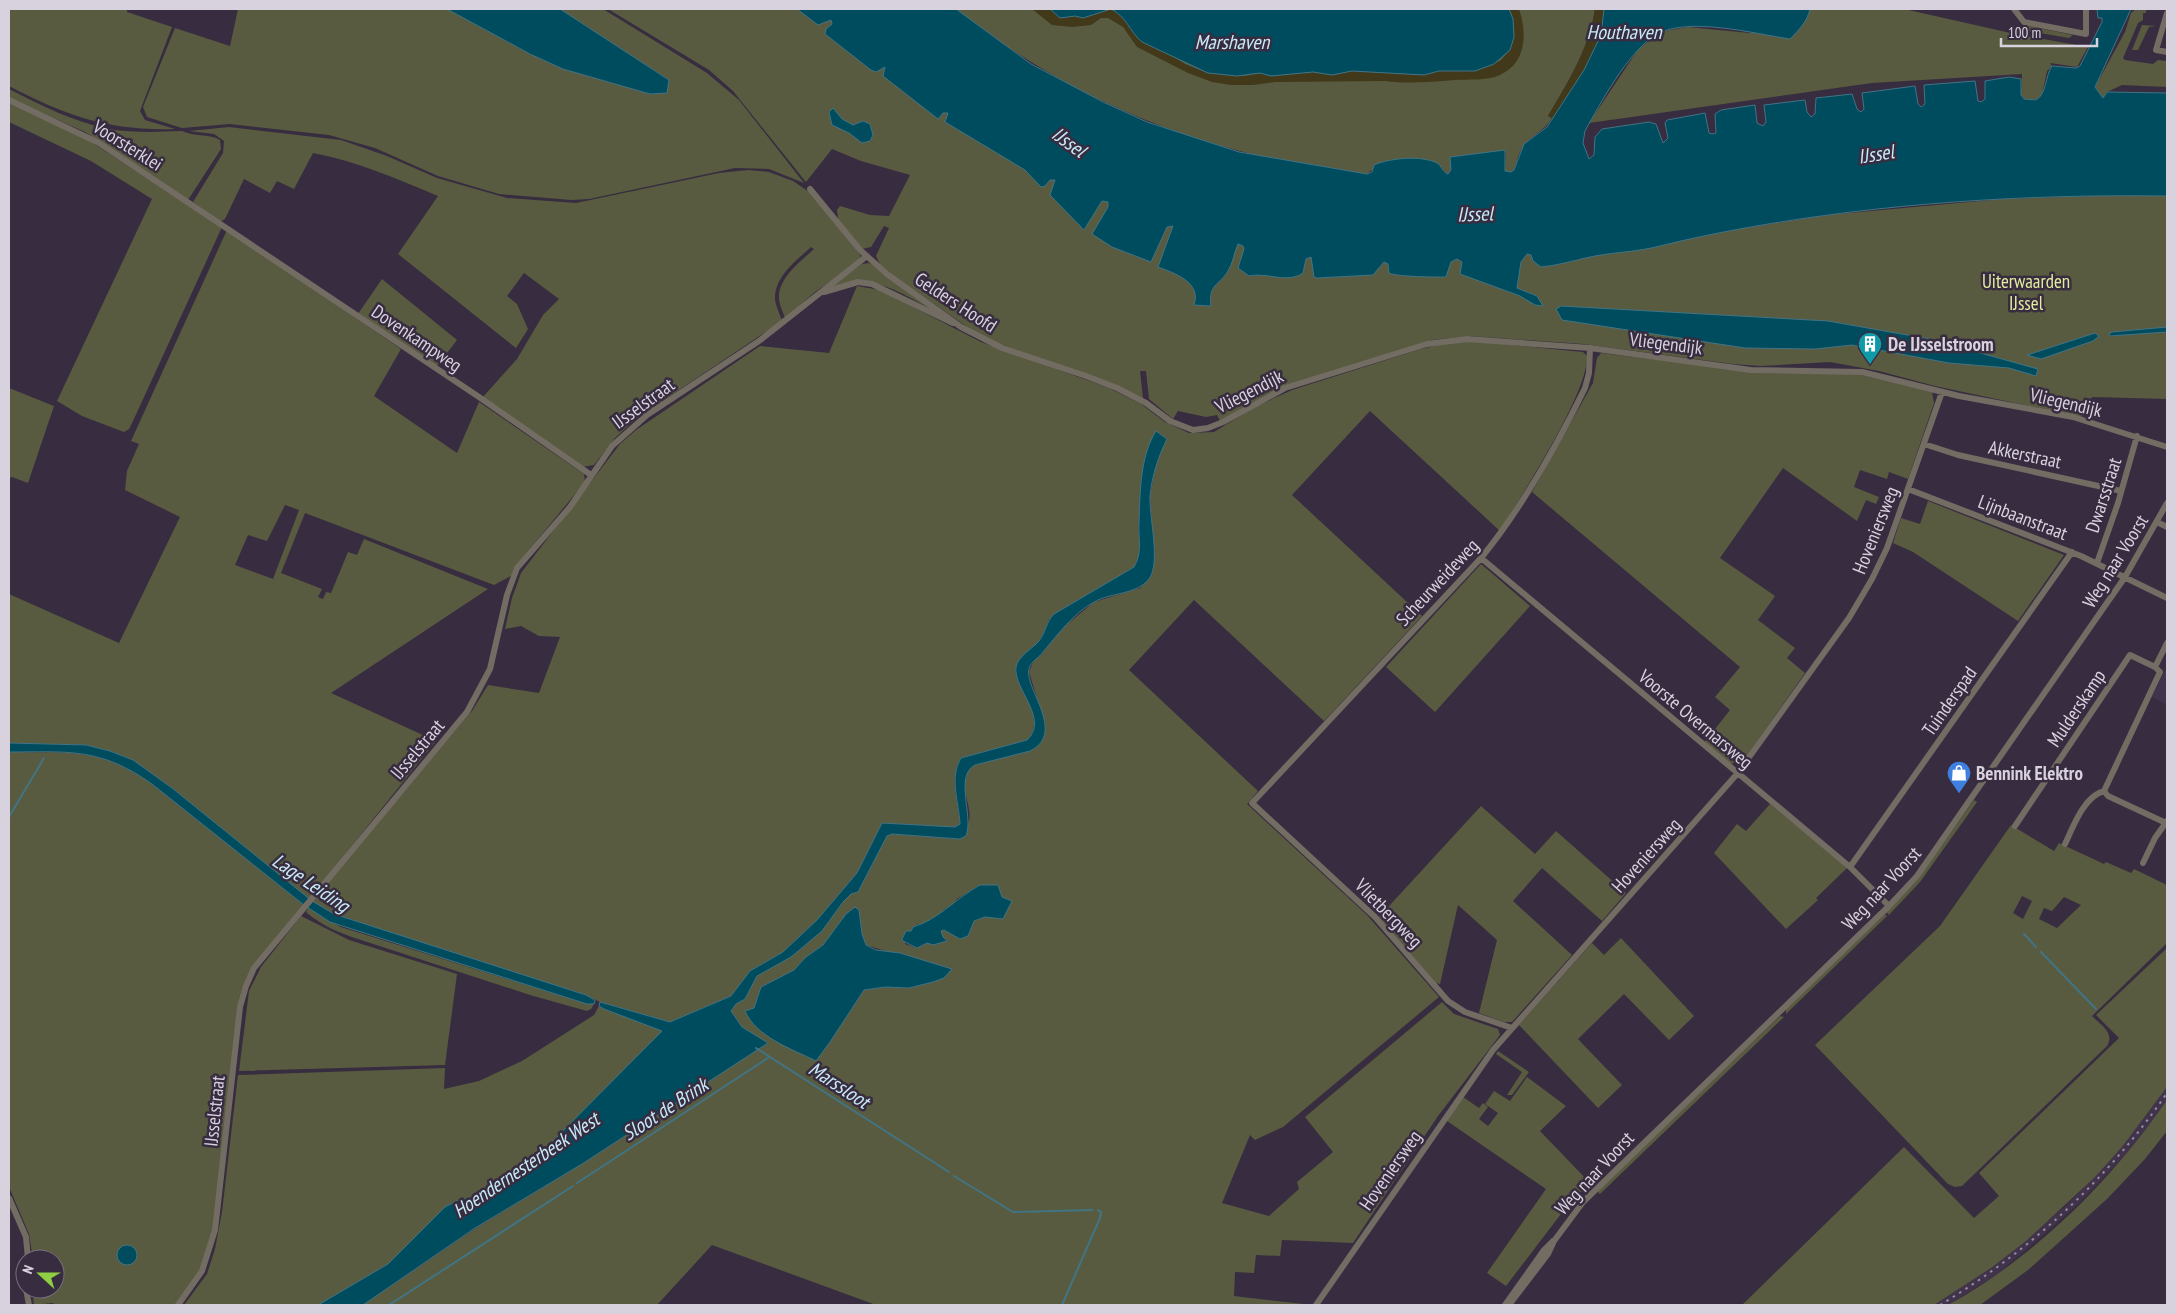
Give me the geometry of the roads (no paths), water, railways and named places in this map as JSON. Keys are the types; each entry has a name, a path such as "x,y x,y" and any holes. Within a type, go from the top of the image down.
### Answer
{"street":[{"path":"2014,9 2024,22 2086,34 2086,9"},
{"path":"2167,13 2156,50 2167,52"},
{"name":"Voorsterklei","path":"9,100 99,143 225,227"},
{"name":"Gelders Hoofd","path":"810,189 867,256 888,274 961,327 1002,348 1117,388 1146,403 1170,421"},
{"name":"Dovenkampweg","path":"225,227 591,475"},
{"name":"IJsselstraat","path":"178,1305 202,1271 215,1230 240,1007 254,968 467,712 490,669 510,584 517,568 570,507 591,475 624,433 791,318 815,295 867,256"},
{"name":"IJsselstraat","path":"815,295 842,285 858,282 872,284 961,327"},
{"name":"Vliegendijk","path":"1170,421 1193,430 1208,428 1285,388 1427,344 1446,340 1485,340 1590,348 1751,370 1862,372 1942,392 2073,417 2167,446"},
{"name":"Scheurweideweg","path":"1252,803 1481,558 1514,514 1579,400 1588,379 1590,348"},
{"name":"Hoveniersweg","path":"1316,1305 1443,1120 1512,1028 1737,774 1858,604 1884,554 1942,392"},
{"name":"Dwarsstraat","path":"2096,562 2122,491 2137,436"},
{"name":"Akkerstraat","path":"1924,444 1958,455 2122,491"},
{"name":"Lijnbaanstraat","path":"1908,489 2096,562 2167,598"},
{"name":"Weg naar Voorst","path":"1505,1305 1544,1250 1595,1190 1889,906 1924,866 2125,577 2167,503"},
{"path":"2157,522 2167,527"},
{"name":"Tuinderspad","path":"1850,867 2072,552"},
{"name":"Voorste Overmarsweg","path":"1481,558 1850,867 1889,906"},
{"path":"2104,791 2160,672 2155,667 2167,643"},
{"name":"Mulderskamp","path":"2015,826 2130,655 2155,667"},
{"path":"2104,791 2108,796 2167,822 2155,838 2143,863"},
{"path":"2065,844 2079,815 2096,793 2104,791"},
{"name":"Vlietbergweg","path":"1252,803 1375,918 1448,1001 1465,1012 1512,1028"},
{"path":"9,1198 26,1237 27,1249"},
{"name":"Weg naar Voorst","path":"1509,1305 1548,1254 1554,1240"}],"water":[{"path":"447,9 560,9 669,80 667,93 650,94 563,69 530,54"},
{"path":"797,9 956,9 1031,64 1103,102 1147,122 1239,152 1367,174 1372,172 1374,165 1397,159 1414,158 1437,163 1448,174 1451,170 1450,157 1505,150 1505,171 1511,172 1514,170 1524,144 1547,127 1584,70 1601,35 1604,9 1810,9 1805,22 1790,39 1740,30 1701,26 1667,30 1654,36 1634,54 1625,66 1585,131 1583,143 1589,159 1594,155 1595,137 1602,129 1649,122 1656,124 1663,143 1668,138 1665,123 1667,120 1705,113 1709,133 1712,134 1716,133 1715,114 1721,110 1755,105 1757,123 1763,126 1766,122 1764,105 1805,100 1807,112 1811,117 1815,114 1816,98 1852,94 1857,109 1861,112 1864,109 1862,93 1915,86 1918,104 1921,107 1925,104 1924,85 1975,81 1978,101 1981,102 1985,99 1985,81 2009,77 2021,79 2021,95 2024,99 2036,100 2042,94 2052,66 2076,68 2080,66 2102,22 2102,18 2098,18 2097,9 2131,9 2095,87 2103,98 2107,92 2167,93 2167,196 2009,199 1903,206 1850,212 1745,228 1653,248 1601,255 1541,267 1533,261 1531,255 1527,254 1521,262 1517,288 1537,296 1543,306 1535,305 1520,296 1460,274 1462,262 1457,259 1451,262 1446,277 1393,274 1389,273 1388,264 1384,262 1373,275 1317,278 1314,277 1311,257 1306,259 1303,273 1297,276 1284,278 1263,275 1249,276 1238,268 1244,249 1243,246 1238,244 1228,271 1211,293 1211,306 1194,305 1194,290 1190,284 1172,272 1158,267 1173,226 1167,227 1151,262 1112,247 1092,234 1108,207 1108,202 1102,201 1084,230 1050,195 1055,180 1050,180 1045,186 1041,187 1025,170 945,122 948,113 943,113 938,119 883,76 885,67 876,72 871,70 825,34 826,29 832,24 831,20 818,25"},
{"path":"1050,9 1111,9 1083,18 1075,16 1060,18"},
{"name":"Marshaven","path":"1111,9 1509,9 1513,19 1514,37 1510,50 1494,64 1475,71 1439,71 1424,75 1352,71 1332,75 1313,72 1271,76 1260,73 1237,76 1208,73 1142,42 1121,16"},
{"path":"833,108 842,119 853,125 863,121 870,124 873,135 870,141 862,143 849,133 832,125 829,112"},
{"path":"1561,306 1828,321 1930,339 2038,369 2036,376 2009,368 1949,363 1852,345 1815,349 1745,348 1562,320 1556,309"},
{"path":"2167,327 2167,332 2110,336 2109,334 2112,332"},
{"path":"2095,333 2099,336 2093,341 2041,359 2027,355"},
{"path":"1156,431 1167,439 1156,467 1150,496 1154,562 1149,579 1131,591 1101,599 1080,612 1031,664 1029,677 1042,710 1045,733 1040,743 1030,751 975,765 969,770 965,787 968,818 966,836 960,839 892,834 887,836 858,892 851,894 843,902 822,931 791,957 757,976 745,999 736,1004 731,1011 742,1027 768,1043 582,1164 475,1228 363,1305 318,1305 388,1264 445,1207 459,1200 485,1195 502,1180 531,1163 662,1031 604,1009 599,1006 600,1002 670,1022 731,996 750,971 783,952 817,920 857,873 882,823 955,827 960,824 955,782 957,766 961,758 1027,740 1033,732 1035,723 1033,713 1017,676 1016,667 1019,659 1039,641 1054,614 1134,567 1137,561 1142,475 1147,452"},
{"path":"9,743 86,745 110,751 133,760 172,788 312,901 334,914 586,995 595,1000 594,1004 587,1004 330,922 304,905 152,784 133,772 116,763 83,754 66,752 9,752"},
{"path":"980,885 998,885 1002,897 1012,901 1003,919 985,917 974,921 968,936 960,939 944,930 941,931 947,941 933,945 927,943 917,948 903,941 902,939 906,931 911,931 913,927 931,919"},
{"path":"855,907 859,910 862,934 866,945 876,950 900,953 952,969 944,978 909,988 885,987 864,990 816,1061 766,1035 750,1020 745,1011 754,1008 761,987 794,970 806,957 823,945 846,914"},
{"path":"127,1245 134,1248 137,1255 134,1262 127,1265 120,1262 117,1255 120,1248"}],"waterway":[{"path":"9,817 44,758"},
{"path":"2024,934 2036,947"},
{"path":"2041,952 2096,1009"},
{"name":"Marssloot","path":"756,1048 949,1172"},
{"name":"Sloot de Brink","path":"577,1183 768,1058"},
{"name":"Marssloot","path":"954,1176 1013,1212 1092,1210"},
{"name":"Sloot de Brink","path":"389,1305 573,1186"},
{"name":"Marssloot","path":"1062,1305 1100,1218 1101,1212 1098,1210"}],"railway":[{"path":"1940,1305 2005,1261 2065,1211 2119,1155 2167,1093"}],"place":[{"name":"De IJsselstroom","path":"1870,365"},
{"name":"Bennink Elektro","path":"1959,794"}],"water label":[{"name":"Houthaven","path":"1624,32"},
{"name":"IJssel","path":"1069,142"},
{"name":"IJssel","path":"1876,154"},
{"name":"IJssel","path":"1475,214"},
{"name":"Lage Leiding","path":"311,883"},
{"name":"Hoendernesterbeek West","path":"526,1165"}],"park label":[{"name":"Uiterwaarden IJssel","path":"2026,292"}]}
